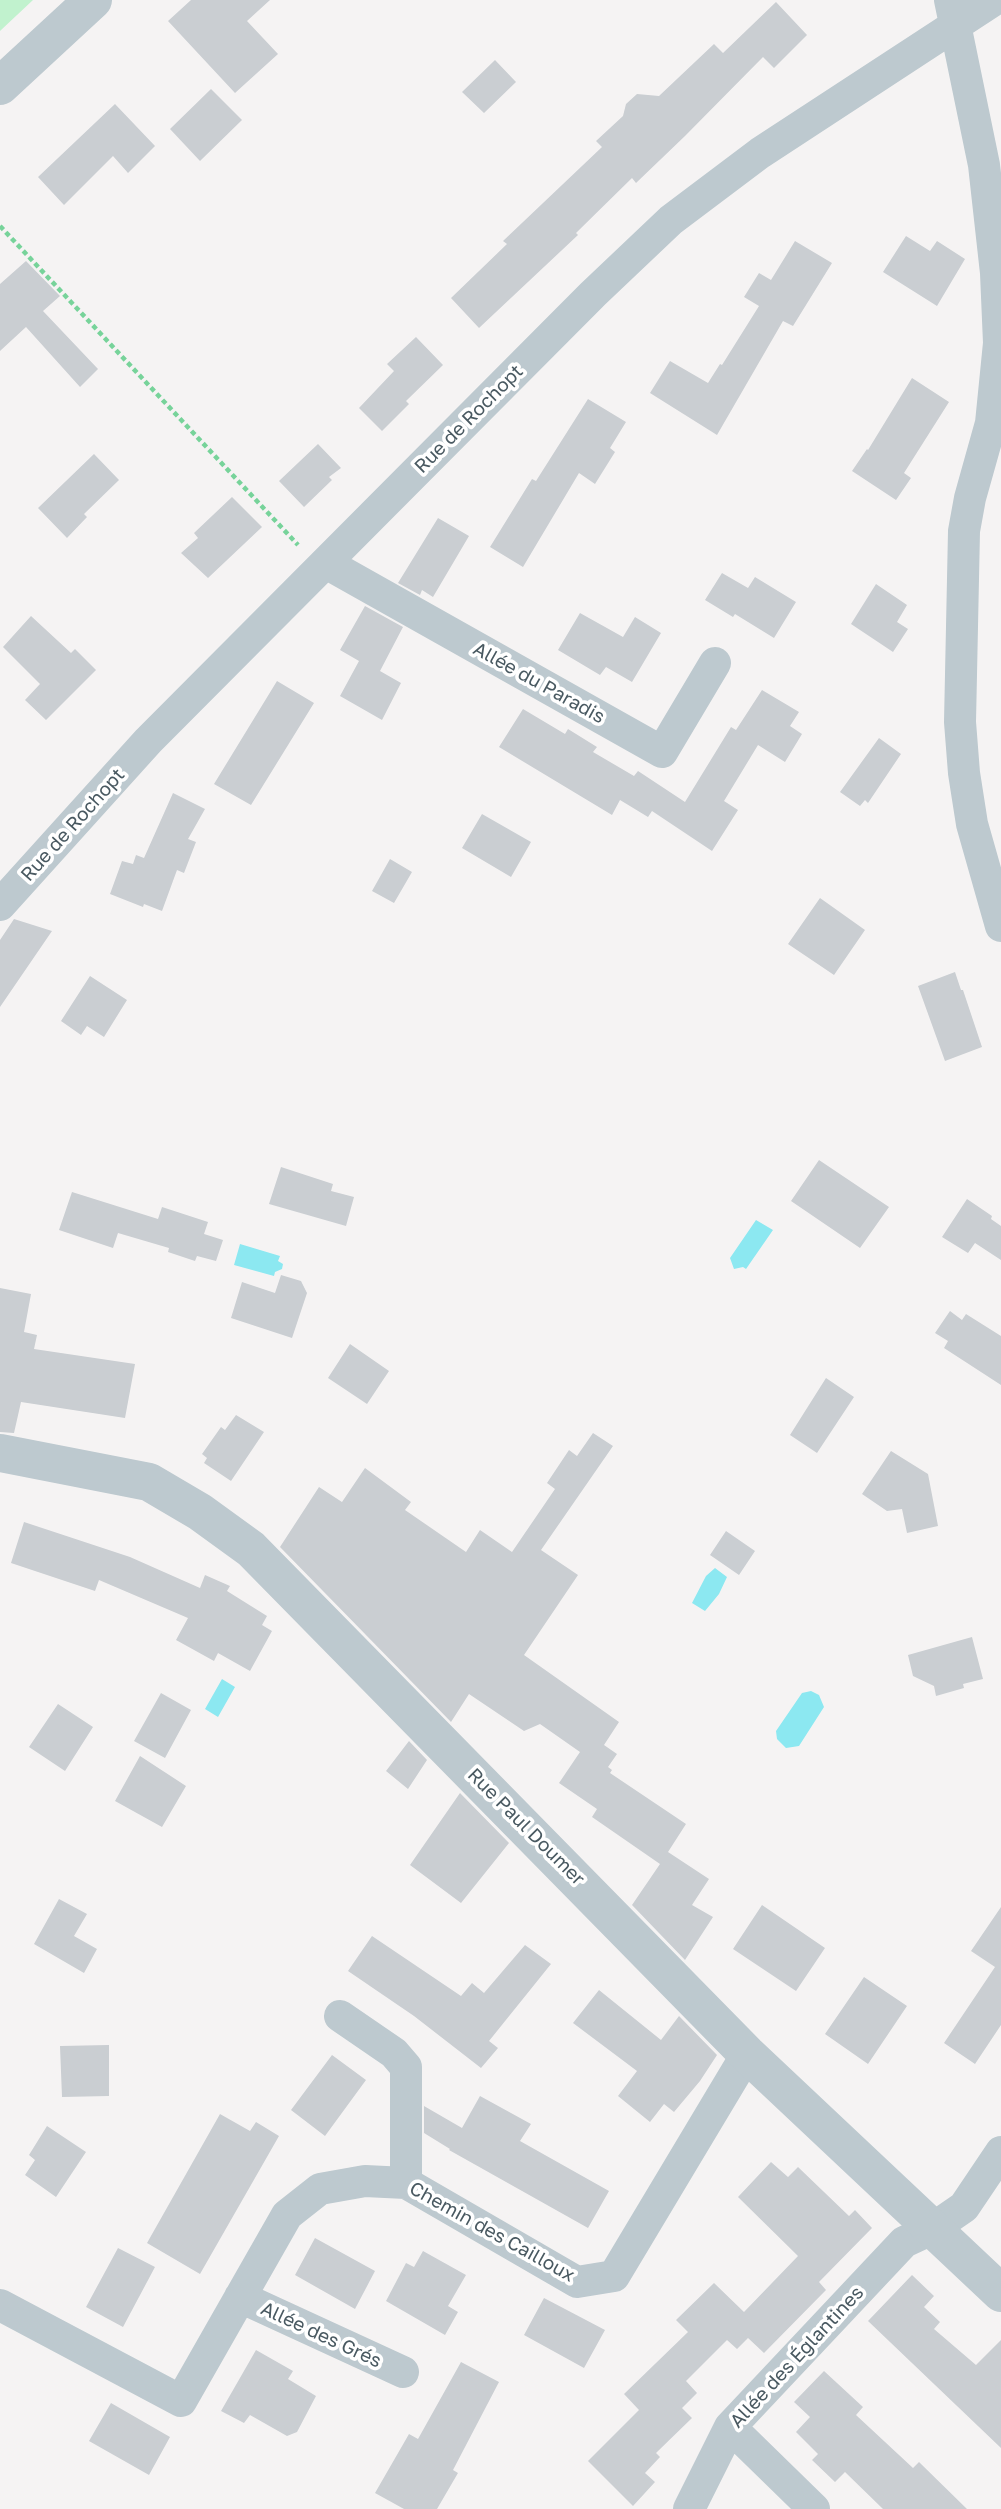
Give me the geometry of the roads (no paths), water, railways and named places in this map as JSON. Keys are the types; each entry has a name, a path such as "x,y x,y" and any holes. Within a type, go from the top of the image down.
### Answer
{"street":[{"path":"0,86 93,0"},
{"name":"Rue de Rochopt","path":"0,905 148,741 593,294 671,220 952,14 994,0"},
{"path":"952,14 984,165 996,272 999,343 991,424 970,498 964,531 960,722 972,824 1001,926"},
{"name":"Allée du Paradis","path":"324,566 662,752 715,663"},
{"name":"Rue Paul Doumer","path":"0,1453 149,1482 200,1511 251,1549 590,1891 747,2054 1001,2293"},
{"path":"340,2015 394,2053 406,2067 406,2183"},
{"name":"Chemin des Cailloux","path":"0,2305 181,2401 287,2215 320,2189 365,2181 406,2183 577,2282 614,2276 747,2054"},
{"name":"Allée des Églantines","path":"689,2509 730,2427 904,2242 932,2229 964,2207 1001,2152"},
{"name":"Allée des Grés","path":"240,2298 402,2372"},
{"path":"730,2427 814,2509"}],"water":[{"path":"756,1220 773,1230 746,1269 734,1269 730,1258"},
{"path":"240,1244 280,1256 278,1261 283,1264 282,1269 275,1272 274,1276 234,1265"},
{"path":"715,1568 727,1577 719,1594 705,1611 692,1603 706,1576"},
{"path":"222,1679 235,1687 218,1717 205,1709"},
{"path":"811,1691 819,1695 824,1707 799,1746 786,1748 777,1739 776,1731 802,1693"}]}
